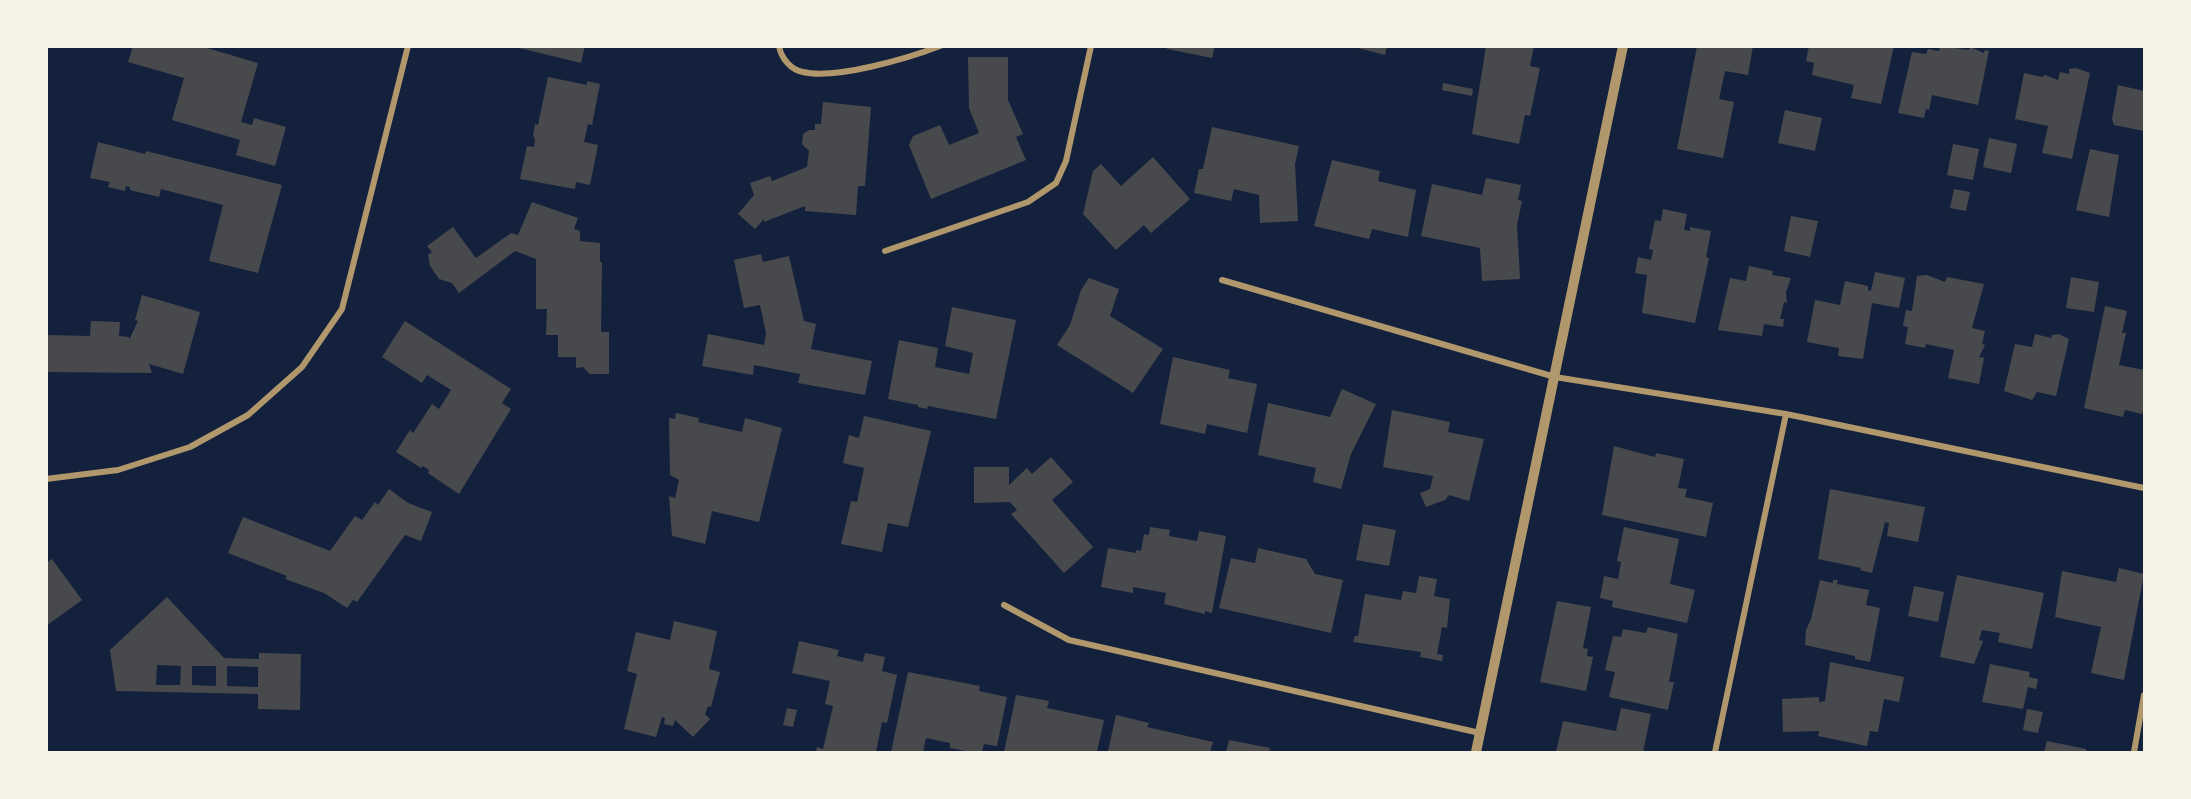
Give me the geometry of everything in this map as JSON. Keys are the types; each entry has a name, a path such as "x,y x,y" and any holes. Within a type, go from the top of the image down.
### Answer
{"street":[{"path":"46,479 118,470 190,447 248,415 302,367 342,309 408,46"},
{"path":"779,46 788,65 801,72 826,74 911,57 940,46"},
{"path":"885,251 1028,202 1056,183 1066,161 1091,46"},
{"path":"1476,753 1623,46"},
{"path":"1222,280 1555,377 1786,414 2145,488"},
{"path":"1715,753 1786,414"},
{"path":"1004,605 1069,640 1480,733"},
{"path":"2134,753 2145,695"}],"building":[{"path":"133,46 200,46 258,63 241,122 252,125 254,118 286,127 275,166 236,155 240,140 172,120 184,78 128,62"},
{"path":"519,46 585,46 581,63 519,48"},
{"path":"1167,46 1215,46 1212,58 1167,49"},
{"path":"1350,46 1387,46 1385,55"},
{"path":"1486,46 1534,46 1530,66 1540,68 1530,116 1525,115 1519,144 1472,134"},
{"path":"1697,46 1753,46 1748,75 1725,71 1719,99 1734,102 1723,158 1677,149"},
{"path":"1809,46 1894,46 1881,104 1851,98 1854,85 1812,75 1814,63 1806,61"},
{"path":"1940,46 1969,50 1970,47 1984,53 1985,50 1989,51 1978,105 1932,95 1929,110 1926,109 1924,118 1898,113 1912,52 1926,54 1928,49 1939,51"},
{"path":"968,57 1008,57 1008,100 1023,134 1016,137 1026,160 931,199 909,145 913,136 940,125 949,145 979,133 969,108"},
{"path":"2076,68 2090,73 2072,159 2042,153 2048,126 2015,119 2024,73 2042,77 2045,75 2058,80 2060,72 2069,74 2069,69"},
{"path":"548,77 587,85 587,81 600,84 592,125 588,124 584,142 598,145 590,185 576,182 575,189 520,179 527,146 534,147 535,124 538,125"},
{"path":"1443,83 1473,89 1472,96 1442,90"},
{"path":"2118,85 2144,91 2144,131 2114,125 2112,119"},
{"path":"823,102 871,107 865,186 858,186 856,215 805,211 805,206 764,222 764,219 755,229 738,214 754,195 750,183 770,176 772,181 807,167 809,151 802,144 803,134 809,130 815,130 815,124 821,124"},
{"path":"1785,110 1822,118 1815,151 1778,143"},
{"path":"1212,127 1299,146 1295,164 1298,221 1260,223 1259,195 1234,189 1231,201 1194,193 1199,169 1203,169"},
{"path":"1989,138 2017,144 2011,173 1983,167"},
{"path":"98,142 145,154 146,151 282,185 258,273 209,261 223,205 161,189 159,197 130,190 130,187 126,186 125,191 108,187 110,182 90,178"},
{"path":"1953,144 1979,149 1973,180 1947,175"},
{"path":"2090,149 2119,155 2109,217 2076,210"},
{"path":"1153,157 1190,199 1151,233 1144,225 1116,250 1083,214 1093,171 1101,164 1121,186"},
{"path":"1332,160 1380,171 1378,181 1416,190 1408,237 1372,229 1369,239 1314,226"},
{"path":"1486,178 1521,185 1518,200 1522,201 1517,225 1520,279 1482,281 1480,248 1421,236 1432,184 1482,195"},
{"path":"1954,189 1970,192 1966,211 1950,208"},
{"path":"532,202 578,218 574,229 580,231 580,241 600,243 601,332 609,332 609,374 590,374 583,367 576,368 576,357 558,357 558,335 546,335 547,309 536,309 536,259 515,251 459,293 452,283 439,279 430,266 428,255 432,252 427,246 453,227 476,258 511,233 518,235"},
{"path":"1663,209 1687,214 1684,230 1690,231 1690,227 1711,231 1706,257 1709,258 1695,323 1642,313 1647,275 1635,273 1638,257 1651,260 1653,250 1649,249 1655,220 1661,221"},
{"path":"1791,216 1818,221 1810,257 1784,251"},
{"path":"761,254 763,262 789,256 804,321 816,324 811,349 872,361 865,395 798,383 800,374 754,365 753,375 702,366 708,334 764,345 766,333 760,305 744,308 734,260"},
{"path":"1749,266 1773,271 1772,275 1791,278 1786,292 1787,303 1784,302 1780,319 1784,319 1783,327 1764,324 1762,336 1718,330 1730,278 1746,281"},
{"path":"1875,272 1905,278 1899,308 1872,303 1863,359 1838,356 1839,348 1807,342 1815,300 1840,305 1845,281 1868,286 1868,290 1871,291"},
{"path":"1927,275 1945,282 1947,277 1984,284 1972,328 1985,331 1982,344 1985,345 1979,357 1984,358 1979,384 1948,378 1954,350 1926,344 1925,348 1905,344 1908,327 1903,326 1906,310 1912,311 1917,276"},
{"path":"2071,277 2099,282 2094,312 2066,308"},
{"path":"1089,278 1119,289 1110,316 1163,349 1133,393 1057,345 1070,325 1081,290"},
{"path":"142,295 200,312 183,374 149,364 152,373 46,372 47,335 90,336 91,321 120,322 119,336 129,337 129,340 138,321 135,320"},
{"path":"2105,306 2127,311 2122,333 2126,333 2119,365 2144,370 2142,414 2125,410 2123,417 2084,408"},
{"path":"952,307 1016,320 996,419 928,406 927,409 888,399 899,340 938,348 935,367 969,374 973,353 945,346"},
{"path":"405,321 511,389 502,403 511,409 459,494 428,473 429,470 423,466 421,468 396,452 410,430 413,433 432,404 439,409 451,390 427,375 422,383 382,357"},
{"path":"2035,334 2051,338 2052,335 2059,334 2069,339 2056,396 2037,392 2032,400 2004,391 2015,344 2032,347"},
{"path":"1173,357 1230,370 1228,378 1257,384 1247,433 1207,424 1205,434 1160,424"},
{"path":"1342,389 1376,404 1351,454 1341,489 1313,482 1316,468 1258,455 1268,403 1330,417"},
{"path":"1392,410 1450,422 1448,432 1484,439 1469,501 1449,495 1445,500 1426,507 1420,493 1430,489 1433,476 1383,467"},
{"path":"676,413 699,418 698,422 742,432 745,418 782,428 759,522 712,511 705,544 672,536 669,496 675,498 679,480 670,475 669,418 675,419"},
{"path":"864,416 931,431 908,527 888,523 882,552 841,544 851,501 857,502 864,468 843,463 849,435 859,438"},
{"path":"1614,446 1655,457 1656,453 1684,459 1678,488 1687,489 1685,497 1713,503 1706,537 1602,515"},
{"path":"1051,457 1073,482 1052,500 1093,547 1064,573 1011,514 1017,510 1010,502 974,503 974,467 1009,467 1009,485 1027,468 1032,474"},
{"path":"389,489 408,503 432,512 421,541 405,535 357,602 353,600 347,608 324,593 285,579 287,576 228,553 243,517 330,551 355,516 362,520 375,502 378,505"},
{"path":"1830,489 1925,507 1918,542 1887,536 1889,523 1885,522 1872,573 1860,570 1861,568 1818,559"},
{"path":"1363,524 1396,530 1389,566 1356,560"},
{"path":"1150,527 1170,530 1169,536 1197,541 1199,531 1226,536 1212,613 1205,611 1205,614 1164,604 1166,593 1133,587 1133,593 1101,587 1108,548 1136,553 1136,550 1141,551 1144,534 1149,535"},
{"path":"1624,527 1679,539 1670,584 1695,590 1687,623 1612,607 1613,601 1600,598 1604,576 1618,579 1621,562 1617,561"},
{"path":"1258,548 1306,559 1315,574 1343,580 1331,633 1219,608 1231,558 1255,563"},
{"path":"52,559 82,600 46,626 46,563"},
{"path":"2119,568 2144,574 2124,680 2091,673 2101,627 2055,617 2062,571 2116,582"},
{"path":"1957,575 2044,593 2032,649 1998,642 2000,633 1982,630 1979,640 1983,641 1974,664 1940,657"},
{"path":"1419,576 1437,579 1434,596 1450,599 1447,628 1442,627 1437,654 1443,655 1442,661 1420,657 1421,652 1353,642 1355,636 1358,636 1365,594 1401,600 1403,591 1416,593"},
{"path":"1820,580 1833,583 1833,580 1838,580 1837,584 1869,590 1866,605 1880,608 1870,662 1855,659 1855,656 1805,645 1806,630 1811,619"},
{"path":"1914,586 1944,592 1938,622 1908,616"},
{"path":"167,597 224,658 259,659 259,653 301,654 300,710 258,709 258,694 116,691 110,650","holes":["157,665 181,666 180,685 156,685","192,666 216,666 216,686 192,685","227,666 258,667 258,687 227,686"]},
{"path":"1557,601 1591,607 1583,648 1588,649 1587,656 1593,657 1586,691 1540,682"},
{"path":"674,621 717,631 709,669 720,672 711,707 708,706 705,714 710,719 693,737 675,720 673,726 664,724 665,718 662,717 656,737 624,729 637,674 627,671 636,632 670,640"},
{"path":"1648,627 1678,634 1669,682 1674,682 1668,710 1609,697 1615,672 1605,670 1613,636 1621,637 1623,629 1646,633"},
{"path":"799,641 839,650 837,656 863,662 865,653 885,657 882,671 897,675 887,723 882,722 876,752 816,752 817,747 823,749 833,706 825,704 830,681 792,673"},
{"path":"1830,662 1904,677 1899,702 1884,699 1878,732 1870,731 1867,746 1818,736 1819,731 1783,732 1782,699 1819,697 1819,702 1825,701"},
{"path":"1990,664 2030,672 2029,677 2038,679 2036,689 2028,687 2023,709 1982,702"},
{"path":"908,672 980,686 979,691 1007,697 997,746 984,744 982,752 970,752 950,748 950,743 926,738 923,752 891,752"},
{"path":"1016,695 1049,701 1047,708 1104,720 1097,752 1004,752"},
{"path":"787,708 797,710 793,727 783,725"},
{"path":"1621,708 1651,714 1643,752 1556,752 1563,721 1616,731"},
{"path":"2027,709 2043,712 2038,733 2023,730"},
{"path":"1116,715 1149,723 1147,727 1213,742 1210,752 1108,751"},
{"path":"1229,740 1270,748 1269,752 1226,752"},
{"path":"2047,741 2086,749 2086,752 2044,752"}]}
